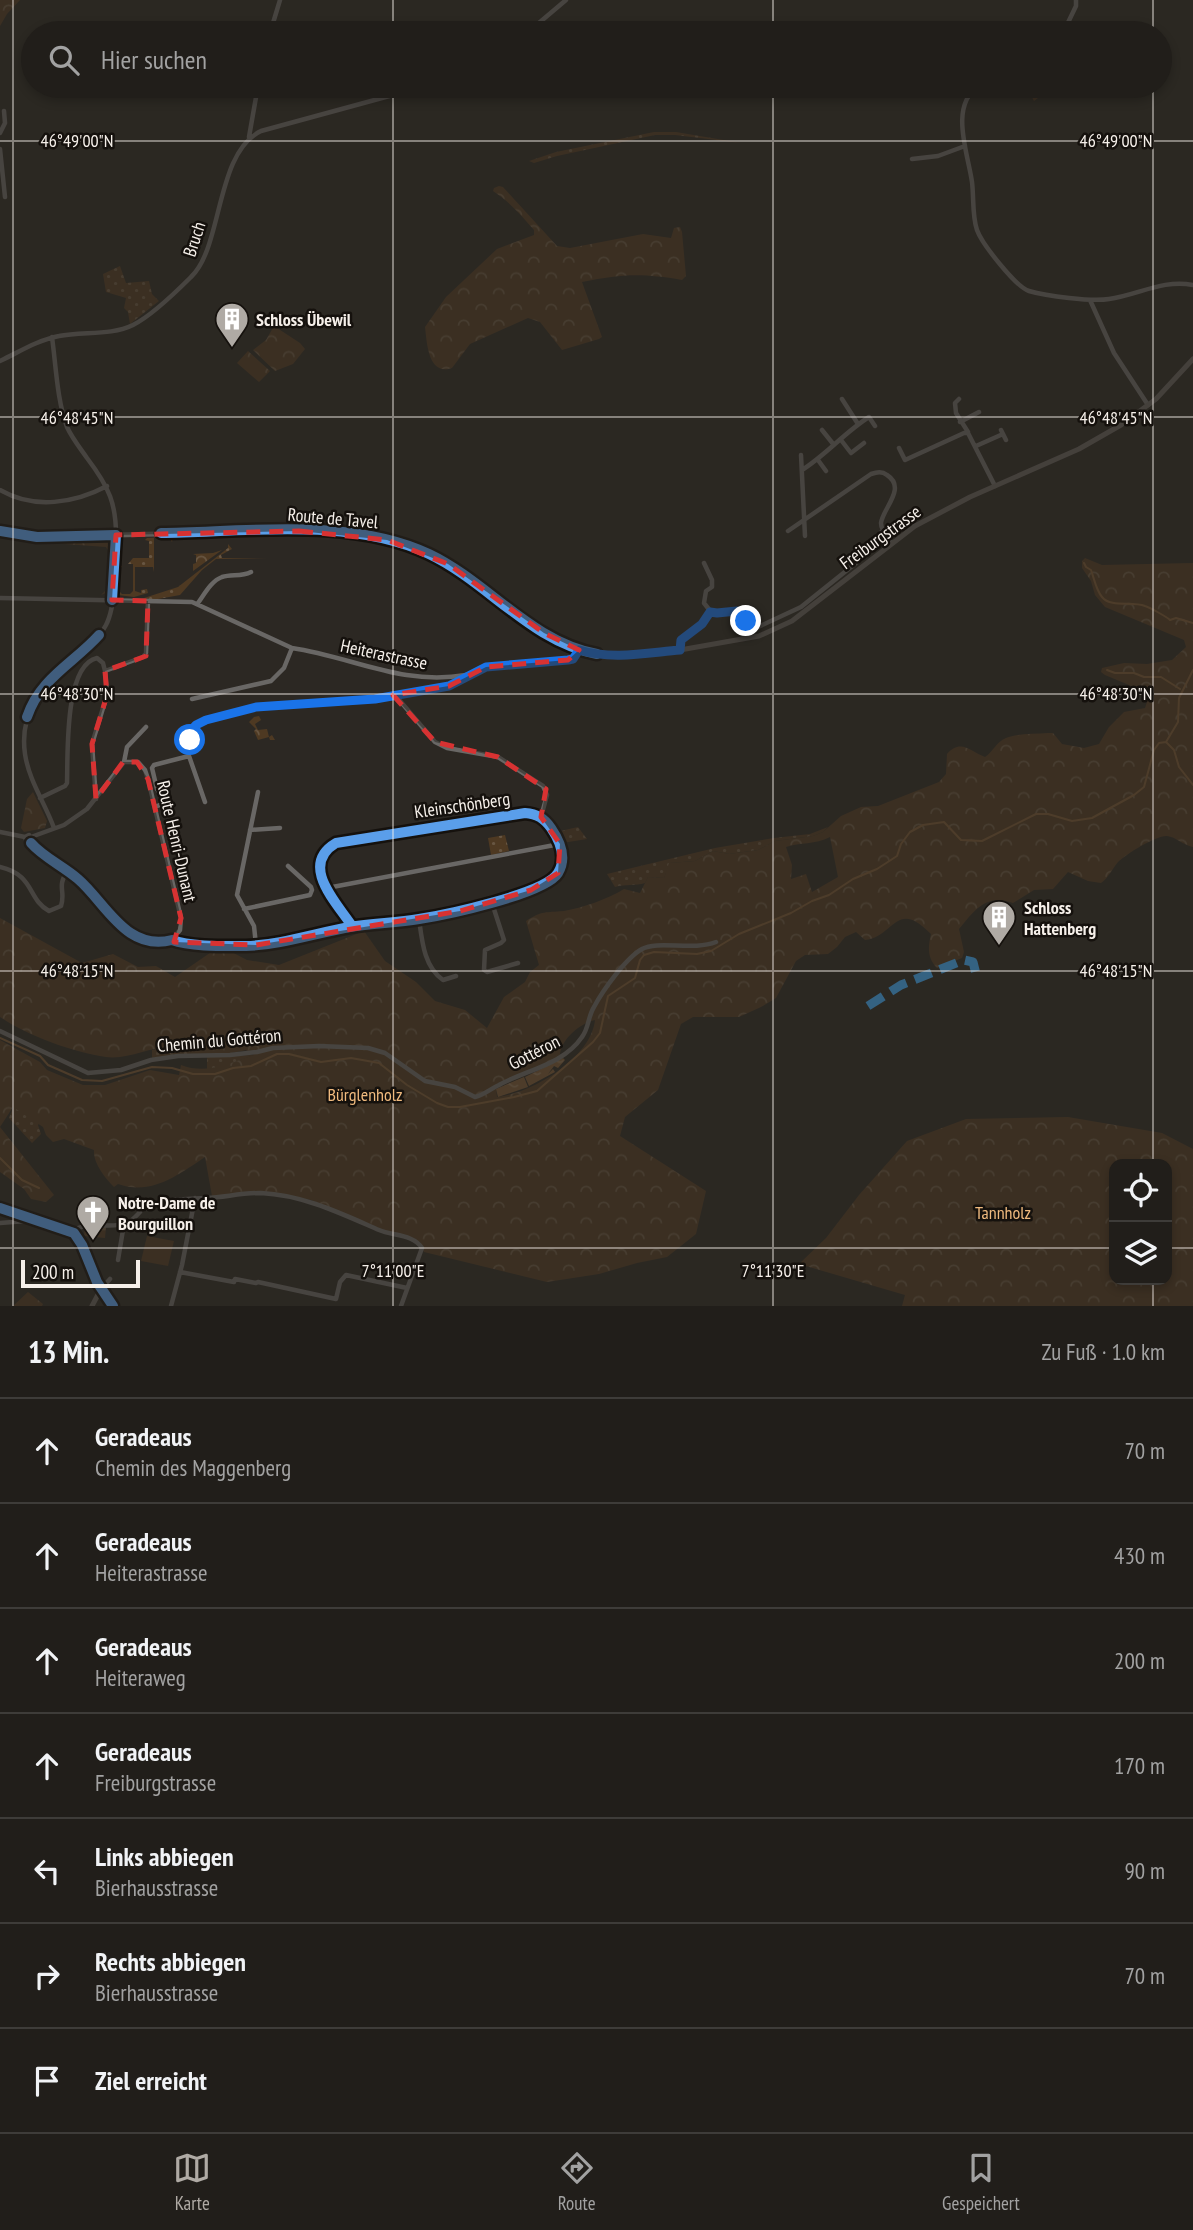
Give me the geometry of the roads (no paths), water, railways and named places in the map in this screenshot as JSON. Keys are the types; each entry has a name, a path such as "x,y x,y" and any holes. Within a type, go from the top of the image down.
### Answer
{"main road":[{"name":"Freiburgstrasse","path":"597,654 624,656 680,650 758,636 784,625 805,612 892,543 939,512 1099,439 1148,405 1193,359"},
{"name":"Route de Tavel","path":"0,531 37,537 299,531 352,534 387,540 419,550 448,564 544,633 579,650 597,654"},
{"path":"0,1209 72,1232 82,1245 101,1289 113,1306"},
{"path":"92,1306 101,1289"}],"street":[{"path":"274,21 280,0"},
{"path":"541,21 566,0"},
{"path":"1069,21 1076,0"},
{"name":"Bruch","path":"52,337 120,329 139,321 189,279 199,267 223,191 249,137 256,98"},
{"path":"249,137 261,131 382,98"},
{"path":"968,98 964,108 965,146 972,183 975,223 983,241 1024,289 1090,300 1112,299 1159,285 1193,285"},
{"path":"0,133 5,123 4,111"},
{"path":"252,127 261,131"},
{"path":"912,159 938,156 965,146"},
{"path":"0,149 5,197"},
{"path":"1090,300 1114,353 1148,405"},
{"path":"0,361 52,337 66,424 107,486 115,509 112,600 108,621 99,635 50,678 30,708 24,731 24,751 30,775 54,828"},
{"path":"842,399 858,424"},
{"path":"959,399 954,407 960,422 976,446 995,486"},
{"path":"960,422 979,412"},
{"path":"802,470 869,417 875,426"},
{"path":"822,430 834,445"},
{"path":"976,446 1002,432 1006,440"},
{"path":"899,448 905,460 968,433"},
{"path":"841,440 851,453 864,443"},
{"path":"801,455 805,536"},
{"path":"818,460 826,471"},
{"path":"788,531 871,474 881,473 891,479 895,490 882,519 883,530 892,543"},
{"path":"0,490 23,499 60,502 86,498 107,486"},
{"path":"704,563 712,580 712,587 706,591 704,603 710,612 737,611 751,625 758,627 810,601 856,563 883,530"},
{"path":"0,597 198,603 222,577 240,577 251,572"},
{"path":"105,671 143,657 146,653 148,601"},
{"name":"Heiterastrasse","path":"198,603 292,648 378,671 415,677 444,679 467,675"},
{"path":"680,650 681,640 702,624 710,612"},
{"path":"192,699 271,681 284,668 292,648"},
{"path":"467,675 488,666 573,659 579,650"},
{"path":"40,798 67,783 71,701 84,665 97,658 103,663 107,695 92,744 96,799"},
{"name":"Heiterastrasse","path":"198,741 190,740 188,734 196,725 218,718 271,705 343,702 449,686 462,681 467,675"},
{"path":"31,840 85,885 125,930 140,938 165,942 172,940 256,945 352,926 419,919 531,890 558,873 562,862 560,844 541,817 547,795 543,786 498,757 447,748 435,742 395,695"},
{"path":"0,832 25,837 26,842 76,817 96,799 116,768 124,762 127,747 146,727"},
{"path":"155,807 162,804 164,798 157,789 152,768 154,765 189,756 205,802"},
{"name":"Route Henri-Dunant","path":"124,762 138,762 145,770 155,807 181,922 178,934 172,940"},
{"path":"256,945 254,926 237,895 258,792"},
{"name":"Kleinschönberg","path":"352,926 320,876 320,859 324,851 335,842 525,813 541,817"},
{"path":"250,831 280,828"},
{"path":"327,888 560,844"},
{"path":"244,909 310,895 311,887 288,866"},
{"path":"0,867 13,870 28,882 42,907 49,911 61,906 63,902 60,884 68,871"},
{"path":"492,902 504,940 485,950 484,970 487,972 518,963"},
{"path":"419,919 424,951 432,969 443,980 456,976"},
{"name":"Gottéron","path":"327,1046 363,1047 379,1051 425,1081 455,1087 472,1097 478,1097 500,1084 550,1063 571,1049 583,1036 593,1007 626,963 641,949 653,946 698,947 716,942"},
{"name":"Chemin du Gottéron","path":"0,1031 88,1073 121,1070 166,1057 230,1055 273,1048 327,1046"},
{"path":"72,1232 82,1227 124,1224 154,1204 249,1193 285,1196 328,1207 380,1231 418,1243 422,1248 401,1306"},
{"path":"171,1306 195,1198"},
{"path":"0,1223 26,1221 29,1217"},
{"path":"118,1260 124,1224"},
{"path":"180,1272 234,1282 235,1279 258,1282 336,1299 342,1277 346,1275 407,1288"},
{"path":"101,1289 110,1279"}],"water":[{"path":"563,1058 565,1060 558,1068 554,1066 548,1074 553,1069 555,1072 529,1086 525,1077"},
{"path":"524,1077 528,1087 498,1097 496,1089"}],"waterway":[{"path":"1084,563 1091,570 1098,591 1106,600 1140,605 1170,620 1176,618 1193,623"},
{"path":"1107,670 1144,677 1161,677 1180,689"},
{"path":"1166,742 1178,722 1179,698 1193,670"},
{"path":"0,1038 40,1056 48,1065 82,1080 102,1081 152,1067 172,1068 193,1074 215,1074 251,1066 277,1054 289,1054 321,1062 351,1058 379,1063 407,1085 448,1107 514,1097 537,1091 593,1042 600,1033 608,996 635,978 644,955 654,952 697,954 711,951 739,934 791,913 877,869 897,856 901,844 910,832 923,825 944,822 961,840 982,841 1036,814 1048,814 1072,821 1092,818 1144,787 1154,750 1159,743 1166,742 1174,750 1179,767 1193,785"},
{"path":"0,1158 22,1180 39,1188"}],"place":[{"name":"Schloss Übewil","path":"232,349"},
{"name":"Schloss Hattenberg","path":"999,947"},
{"name":"Notre-Dame de Bourguillon","path":"93,1242"}],"park label":[{"name":"Bürglenholz","path":"365,1094"},
{"name":"Tannholz","path":"1003,1212"}]}
